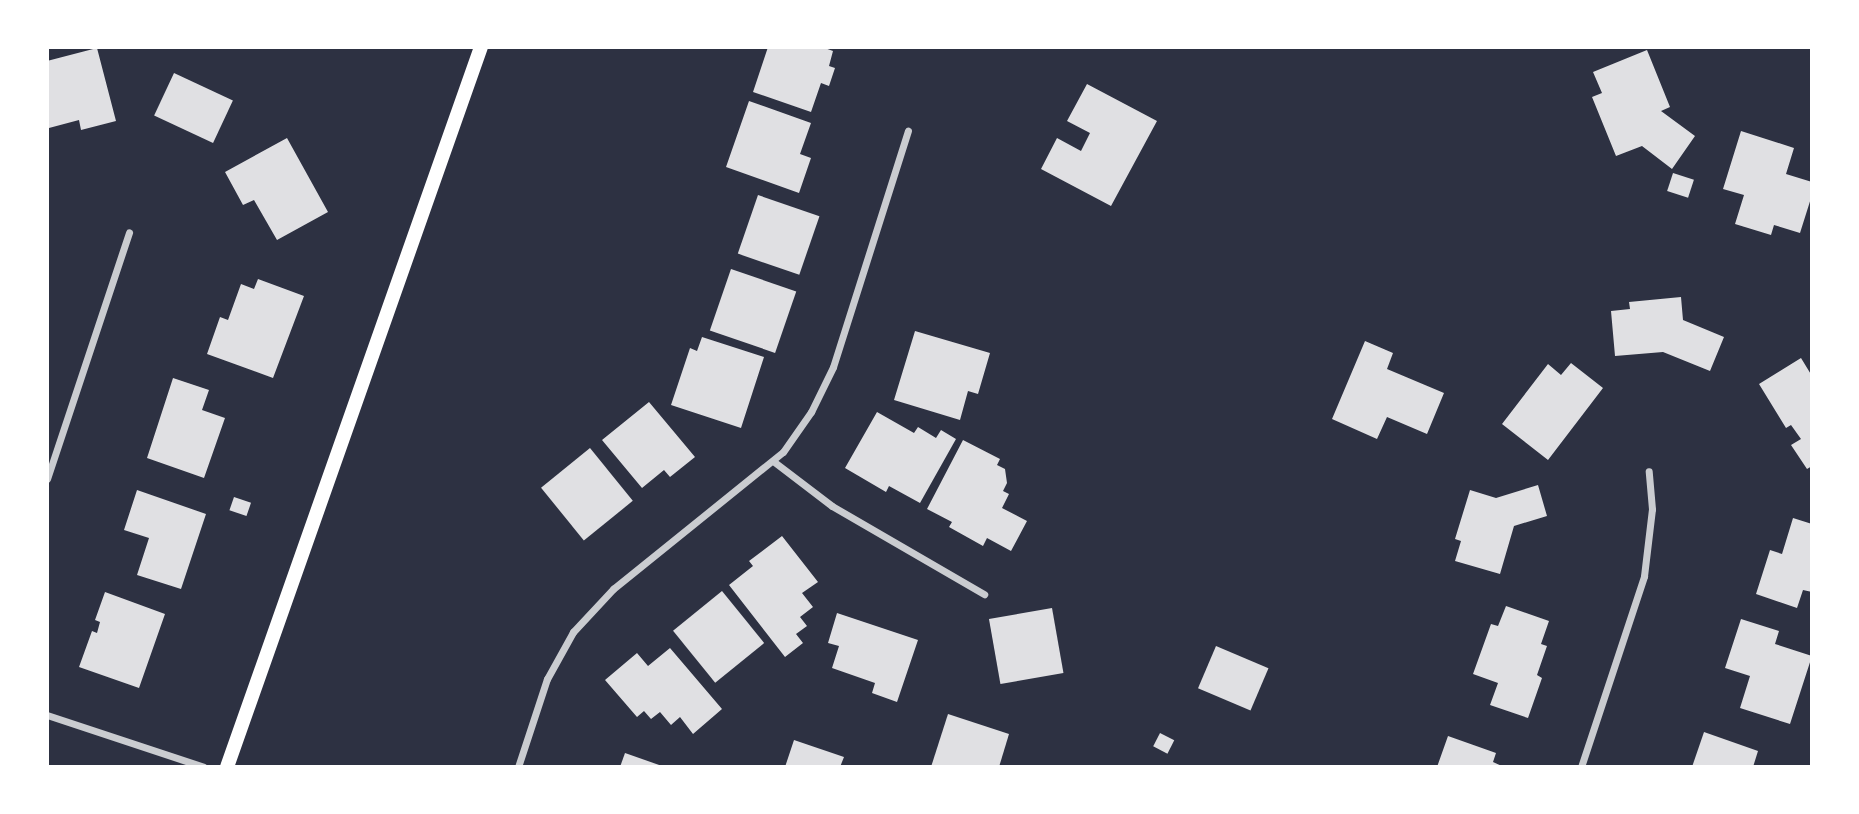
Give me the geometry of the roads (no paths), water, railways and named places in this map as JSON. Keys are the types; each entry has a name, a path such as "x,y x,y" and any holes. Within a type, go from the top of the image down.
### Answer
{"main road":[{"path":"228,767 481,47"}],"street":[{"path":"518,767 547,679 573,632 613,589 773,461 798,433 833,368 908,131"},
{"path":"47,479 128,232"},
{"path":"773,461 832,506 984,594"},
{"path":"1581,767 1644,576 1652,509 1648,471"},
{"path":"47,715 204,767"}]}
